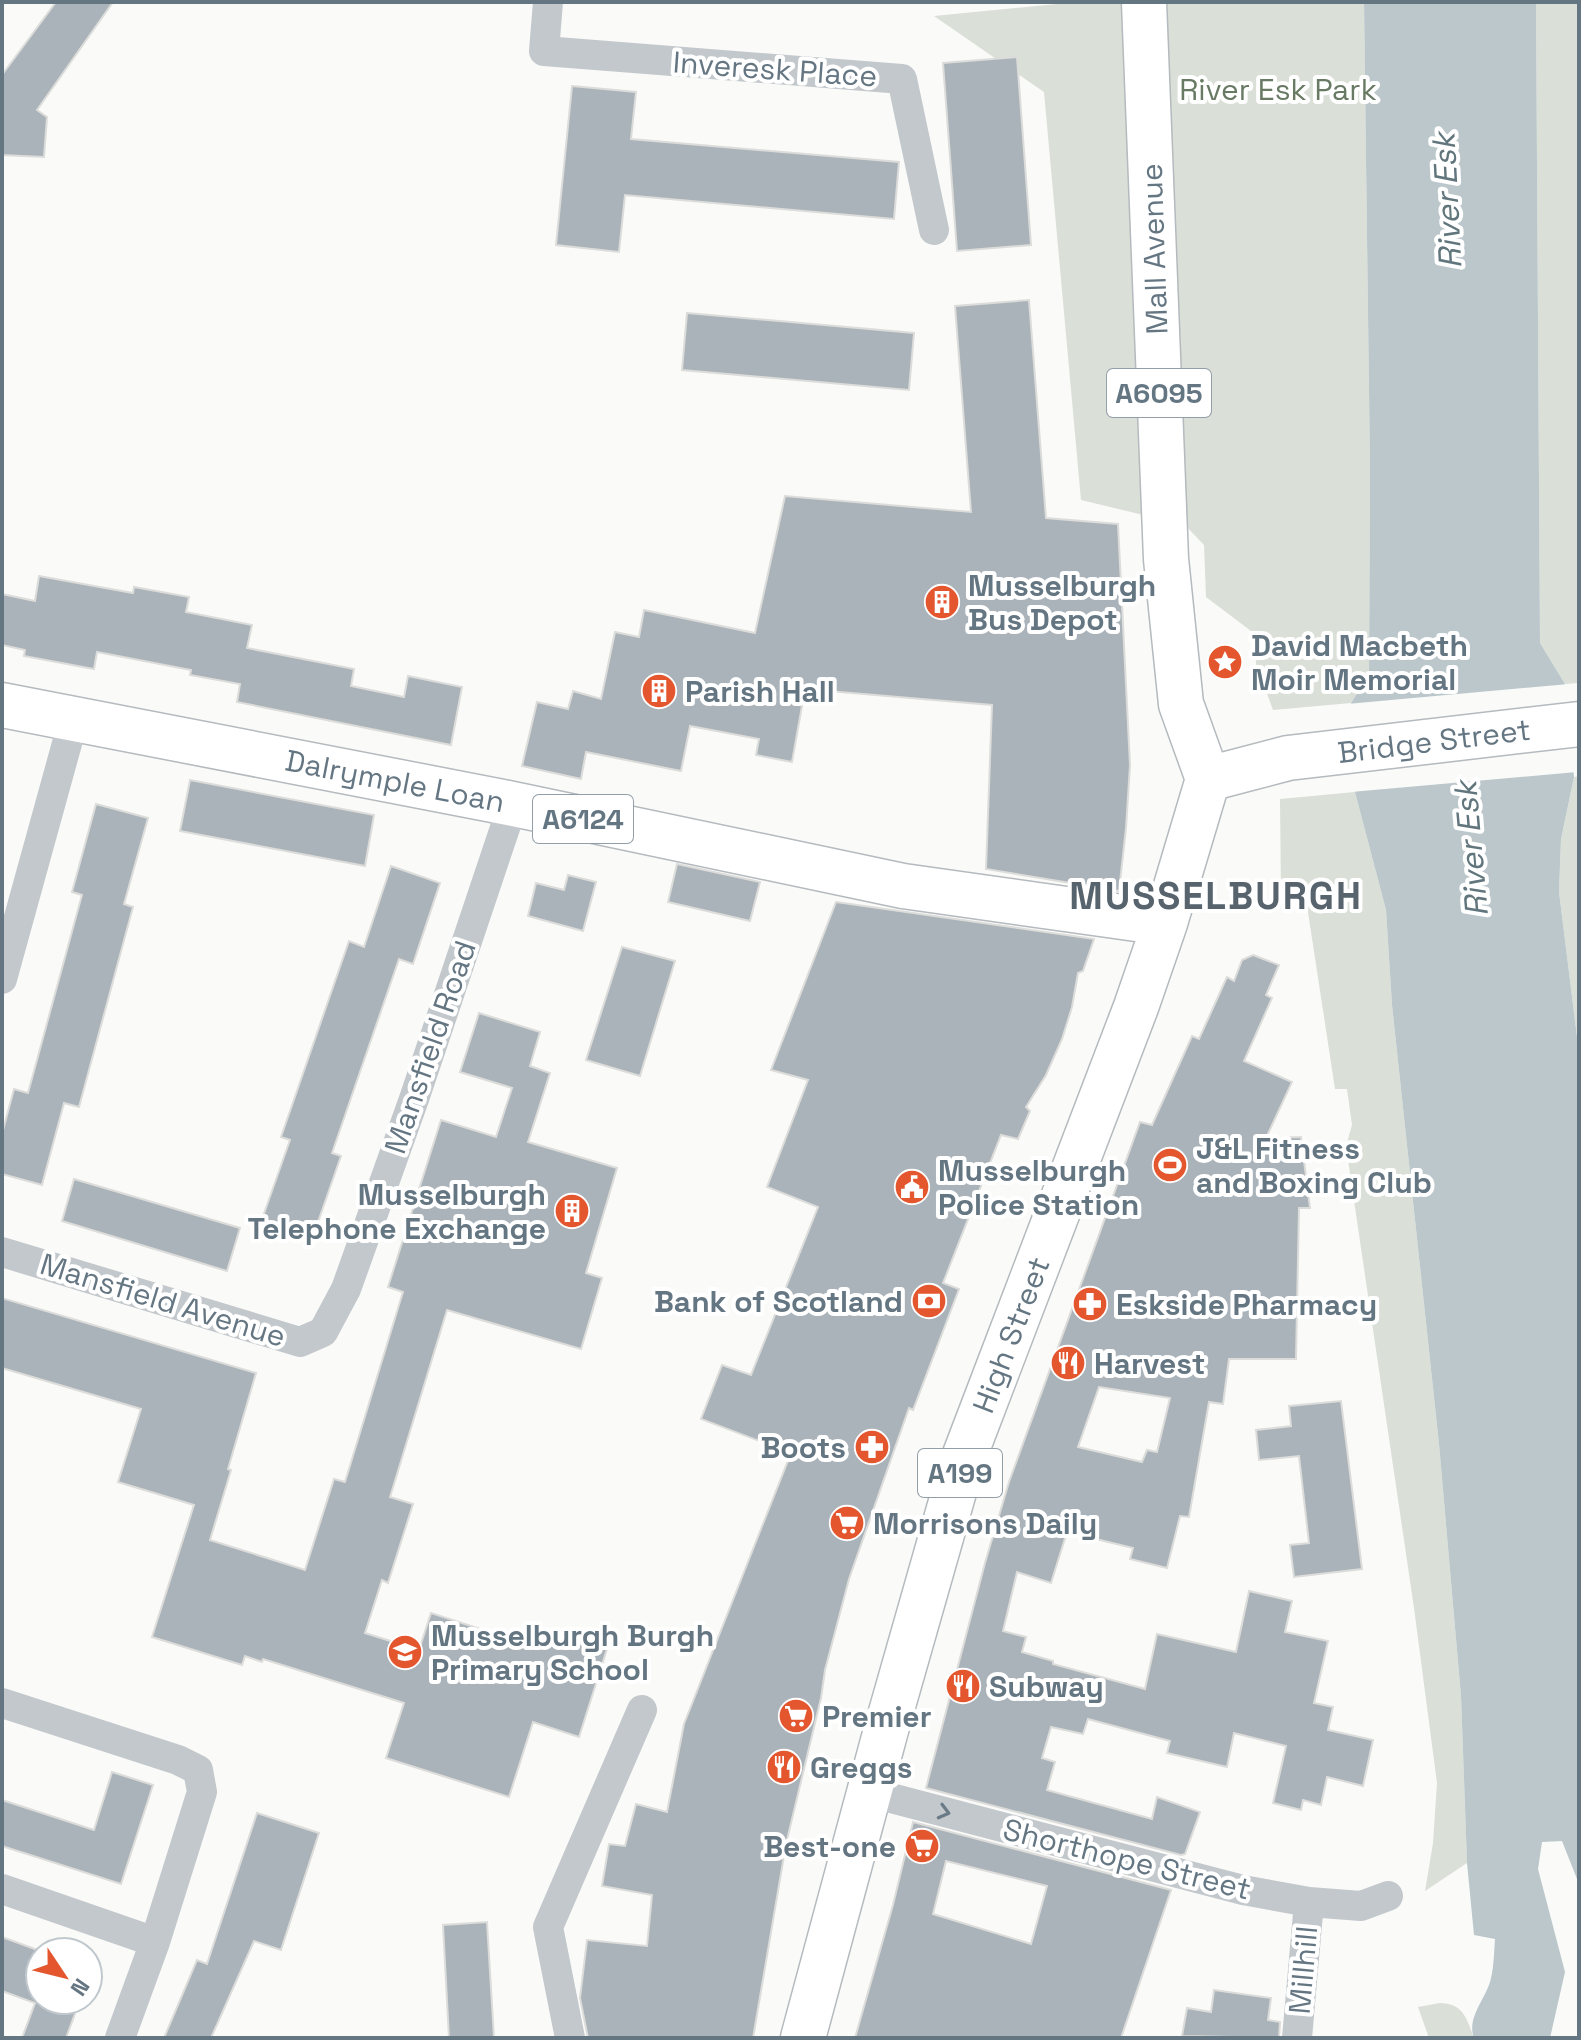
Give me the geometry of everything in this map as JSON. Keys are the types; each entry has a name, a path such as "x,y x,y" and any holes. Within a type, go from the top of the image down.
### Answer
{"main road":[{"name":"Mall Avenue","path":"1144,2 1166,559 1181,704 1208,779"},
{"name":"Dalrymple Loan","path":"2,705 513,804 903,886 1165,923"},
{"name":"Bridge Street","path":"1208,779 1288,758 1579,724"},
{"name":"High Street","path":"803,2038 868,1792 963,1460 1131,1020 1165,923 1208,779"}],"street":[{"name":"Inveresk Place","path":"548,2 544,51 902,79 934,230"},
{"path":"2,979 74,718"},
{"name":"Mansfield Road","path":"323,1332 351,1275 513,804"},
{"name":"Mansfield Avenue","path":"2,1252 300,1342 323,1332"},
{"path":"2,1703 178,1760 198,1770 202,1792 155,1942 120,2038"},
{"path":"570,2038 548,1927 642,1710"},
{"name":"Shorthope Street","path":"868,1792 1243,1890 1309,1902 1361,1906 1388,1896"},
{"path":"2,1889 155,1942"},
{"name":"Millhill","path":"1297,2038 1309,1902"}],"green space":[{"name":"River Esk Park","path":"1078,2 1364,2 1370,469 1369,676 1351,703 1273,710 1256,664 1255,634 1206,597 1204,545 1185,525 1081,500 1044,92 934,16"},
{"path":"1536,2 1579,2 1579,683 1565,684 1540,643"},
{"path":"1579,776 1579,1053 1559,892 1561,839 1574,777"},
{"path":"1355,792 1386,910 1392,1005 1439,1444 1461,1696 1467,1863 1425,1891 1433,1843 1437,1783 1346,1146 1352,1125 1347,1089 1335,1089 1306,899 1281,893 1280,799"},
{"path":"1440,2003 1459,2009 1474,2038 1429,2038 1418,2007"}],"water":[{"name":"River Esk","path":"1364,2 1536,2 1540,643 1565,684 1574,777 1561,839 1559,892 1579,1053 1579,1884 1562,1841 1542,1842 1538,1869 1565,1972 1550,2038 1474,2038 1472,2030 1491,1978 1495,1939 1474,1935 1467,1863 1461,1696 1439,1444 1392,1005 1386,910 1355,792 1351,703 1369,675 1370,469"}],"pier":[{"path":"1569,684 1577,772 1351,792 1347,704"}],"building":[{"path":"56,2 113,2 37,110 47,117 44,157 2,155 2,75"},
{"path":"1017,57 1031,245 957,251 943,63"},
{"path":"572,86 636,92 631,139 899,162 894,219 625,195 619,252 556,245"},
{"path":"1029,300 1046,518 1118,524 1130,765 1119,891 986,869 992,705 805,689 792,762 756,755 759,739 690,726 681,771 586,752 581,779 522,766 537,702 568,709 573,691 601,699 615,632 639,637 644,610 755,633 785,496 971,512 955,306"},
{"path":"687,313 914,333 909,390 682,370"},
{"path":"39,576 133,593 134,587 189,597 186,612 252,625 247,648 354,669 351,686 404,697 408,676 462,687 451,745 237,702 240,684 190,675 191,670 97,652 94,669 24,656 25,650 2,645 2,594 35,601"},
{"path":"190,780 374,815 365,866 180,831"},
{"path":"96,804 148,818 124,904 133,907 79,1107 64,1103 42,1185 2,1174 2,1134 14,1089 28,1093 82,895 72,892"},
{"path":"677,864 760,882 750,921 668,902"},
{"path":"391,866 440,883 413,964 399,959 332,1153 341,1156 311,1242 260,1225 290,1140 281,1137 349,941 364,947"},
{"path":"568,875 596,882 583,931 528,916 536,883 564,890"},
{"path":"836,902 1094,939 1083,971 1078,973 1062,1039 1046,1075 1026,1107 1030,1111 1018,1139 1001,1135 943,1283 959,1289 913,1410 909,1408 849,1579 786,1844 753,2038 588,2038 580,1998 587,1940 647,1946 652,1895 602,1886 609,1844 625,1846 636,1804 667,1812 684,1724 791,1453 701,1419 722,1365 751,1375 818,1207 767,1187 808,1080 771,1070"},
{"path":"622,947 675,961 640,1076 586,1060"},
{"path":"1253,955 1279,965 1266,995 1272,998 1244,1061 1292,1082 1266,1138 1301,1137 1310,1208 1299,1208 1296,1359 1229,1359 1223,1404 1209,1402 1189,1517 1180,1516 1167,1568 1130,1559 1133,1548 1067,1532 1051,1583 1017,1572 1003,1631 1026,1637 1022,1652 1053,1661 1053,1664 1145,1689 1157,1634 1236,1652 1249,1591 1292,1601 1285,1632 1328,1641 1314,1703 1333,1707 1328,1730 1373,1740 1363,1786 1327,1777 1321,1805 1303,1800 1301,1810 1273,1803 1286,1746 1234,1733 1227,1767 1167,1753 1170,1741 1088,1719 1083,1734 1051,1727 1042,1758 1055,1762 1047,1790 1152,1819 1157,1797 1200,1812 1185,1854 1181,1855 926,1788 1009,1482 1140,1122 1152,1125 1192,1036 1199,1039 1227,977 1234,981 1242,960","holes":["1099,1387 1170,1398 1157,1452 1147,1450 1142,1462 1078,1447"]},
{"path":"479,1013 540,1032 530,1066 550,1073 528,1142 617,1168 586,1273 602,1278 581,1349 447,1310 390,1497 413,1504 388,1583 382,1580 365,1633 419,1650 431,1613 521,1642 527,1624 607,1649 579,1737 533,1722 509,1797 386,1758 404,1703 263,1659 262,1662 245,1656 242,1665 152,1637 194,1505 118,1482 141,1409 2,1368 2,1298 256,1373 210,1540 305,1570 334,1479 345,1482 403,1292 388,1287 441,1120 496,1137 512,1088 460,1072"},
{"path":"74,1179 240,1228 227,1271 62,1221"},
{"path":"1341,1401 1362,1569 1294,1577 1290,1545 1309,1543 1299,1456 1259,1460 1256,1430 1291,1426 1289,1406"},
{"path":"112,1772 153,1785 121,1884 2,1846 2,1800 94,1830"},
{"path":"257,1813 319,1833 281,1950 254,1941 211,2038 164,2038 197,1960 207,1964"},
{"path":"913,1822 1171,1890 1121,2038 855,2038","holes":["946,1861 1047,1886 1031,1944 933,1914"]},
{"path":"487,1922 494,2038 449,2038 443,1925"},
{"path":"2,1937 24,1945 24,1999 2,1991"},
{"path":"1214,1990 1271,1998 1268,2020 1280,2022 1279,2038 1182,2036 1187,2008 1211,2012"},
{"path":"30,2016 74,2016 66,2038 22,2038"}],"place":[{"name":"Musselburgh Bus Depot","path":"942,602"},
{"name":"David Macbeth Moir Memorial","path":"1225,662"},
{"name":"Parish Hall","path":"659,691"},
{"name":"J&L Fitness and Boxing Club","path":"1170,1165"},
{"name":"Musselburgh Police Station","path":"912,1187"},
{"name":"Musselburgh Telephone Exchange","path":"572,1211"},
{"name":"Bank of Scotland","path":"929,1301"},
{"name":"Eskside Pharmacy","path":"1090,1304"},
{"name":"Harvest","path":"1068,1363"},
{"name":"Boots","path":"872,1447"},
{"name":"Morrisons Daily","path":"847,1523"},
{"name":"Musselburgh Burgh Primary School","path":"405,1652"},
{"name":"Subway","path":"963,1686"},
{"name":"Premier","path":"796,1716"},
{"name":"Greggs","path":"784,1767"},
{"name":"Best-one","path":"922,1846"}],"district":[{"name":"MUSSELBURGH","path":"1216,896"}]}
